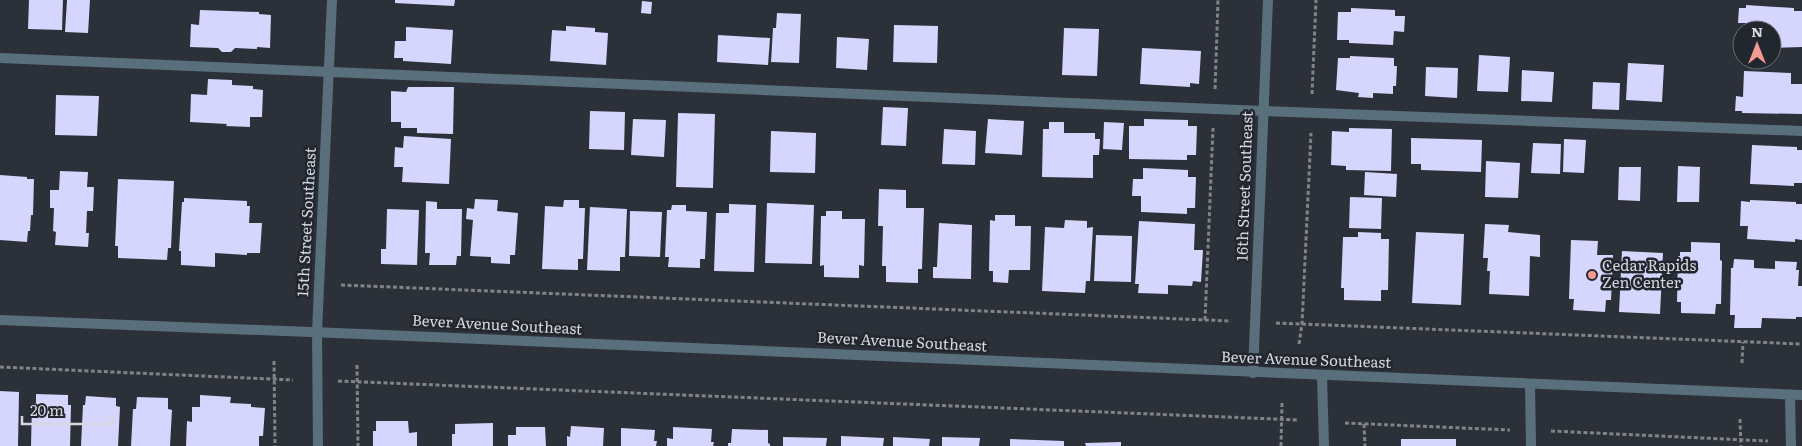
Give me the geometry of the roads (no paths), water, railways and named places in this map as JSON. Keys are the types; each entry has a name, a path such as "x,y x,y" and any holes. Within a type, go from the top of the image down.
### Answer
{"street":[{"name":"15th Street Southeast","path":"318,446 317,332 332,0"},
{"name":"16th Street Southeast","path":"1253,373 1268,0"},
{"path":"0,58 1263,111 1802,131"},
{"name":"Bever Avenue Southeast","path":"0,320 1802,396"},
{"path":"1322,376 1324,446"},
{"path":"1530,384 1532,446"},
{"path":"1790,395 1791,446"}],"place":[{"name":"Cedar Rapids Zen Center","path":"1592,275"}]}
